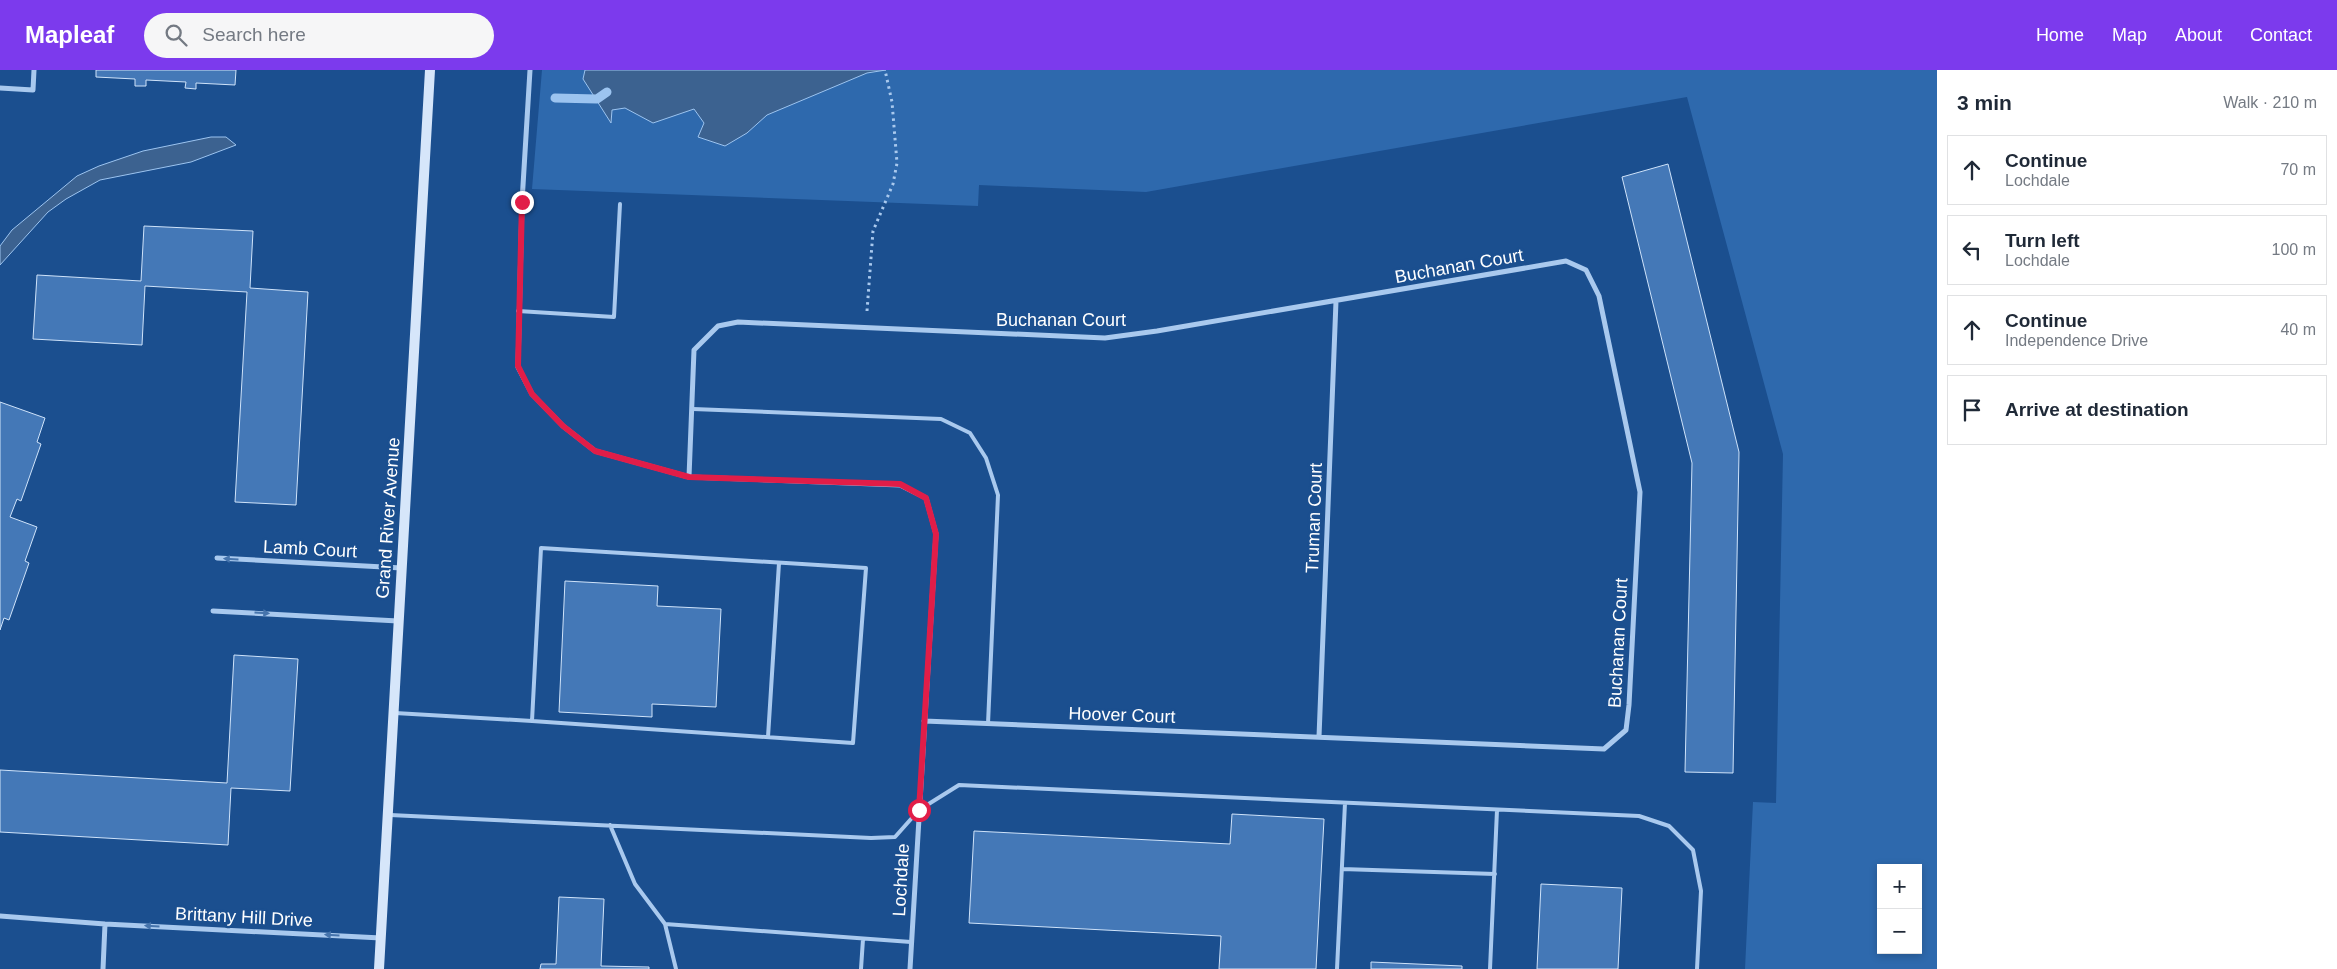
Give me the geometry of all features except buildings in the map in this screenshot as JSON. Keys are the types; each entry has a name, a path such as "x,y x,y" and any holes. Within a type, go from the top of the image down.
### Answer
{"main road":[{"name":"Grand River Avenue","path":"379,969 430,70"}],"street":[{"path":"0,88 33,90 34,70"},
{"name":"Lochdale","path":"530,70 518,311 518,366 532,394 563,426 595,451 689,477 900,484 926,498 936,534 910,969"},
{"name":"Buchanan Court","path":"689,477 694,350 718,326 738,322 1105,338 1157,331 1566,261 1586,270 1599,296 1640,492 1629,705 1626,730 1604,749 1320,737"},
{"name":"Truman Court","path":"1320,737 1336,301"},
{"name":"Lamb Court","path":"217,558 402,568"},
{"path":"213,611 398,621"},
{"name":"Hoover Court","path":"924,721 1320,737"},
{"name":"Brittany Hill Drive","path":"0,916 105,924 380,938"},
{"path":"103,969 105,924"}],"lane":[{"path":"518,311 614,317 620,204"},
{"path":"693,409 941,419 970,433 986,458 998,495 988,724"},
{"path":"393,712 853,743 866,568 541,548 532,721"},
{"path":"768,737 779,563"},
{"path":"388,814 871,838 895,837 919,810 959,785 1639,816 1669,826 1692,850 1701,891 1697,969"},
{"path":"1337,969 1345,803"},
{"path":"1490,969 1497,810"},
{"path":"610,825 636,884 665,924 676,969"},
{"path":"1342,868 1495,874"},
{"path":"665,924 911,942"},
{"path":"861,969 862,939"}],"path":[{"path":"866,328 873,231 893,184 897,163 892,102 885,70"}],"shaded area":[{"path":"542,70 1937,70 1937,969 1745,969 1753,802 1776,803 1783,454 1687,97 1146,192 979,185 978,206 532,189"},
{"path":"585,70 886,70 867,73 767,115 747,133 725,146 698,137 704,123 694,109 653,123 625,108 612,110 611,123 583,79"},
{"path":"211,137 226,137 236,145 191,162 100,180 66,199 48,212 0,265 0,246 12,230 77,176 99,166 143,151"}],"waterway":[{"path":"555,98 597,99 607,92"}],"route":[{"path":"522,202 518,366 532,394 563,426 595,451 689,477 900,484 926,498 936,534 919,810"}]}
